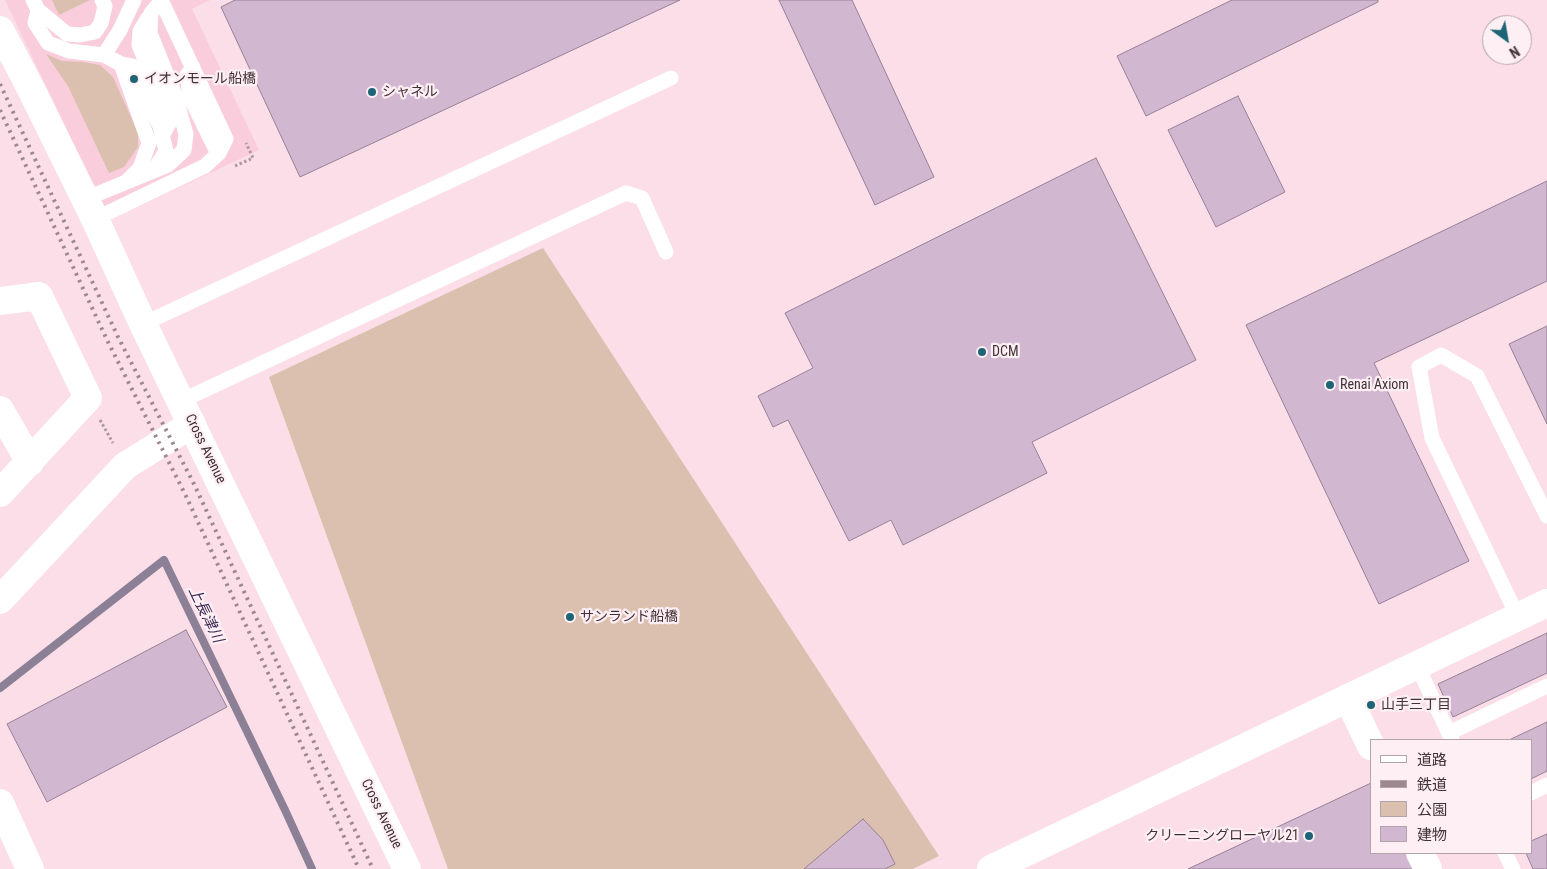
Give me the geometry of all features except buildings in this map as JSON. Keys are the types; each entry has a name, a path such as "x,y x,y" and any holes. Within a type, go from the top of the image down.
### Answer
{"street":[{"name":"Cross Avenue","path":"0,30 90,209 143,324 407,869"},
{"path":"0,301 39,296 88,398 0,493"},
{"path":"0,410 30,462"},
{"path":"0,600 125,466 187,412"},
{"path":"991,869 1547,603"},
{"path":"1348,698 1370,744"},
{"path":"0,803 30,869"},
{"path":"1420,854 1428,869"}],"lane":[{"path":"36,5 67,34 80,34 95,32 101,23 104,6 102,0"},
{"path":"104,55 120,30 134,0"},
{"path":"90,209 205,166 218,154 226,139 162,0 140,30 139,45 170,122 163,136"},
{"path":"36,5 35,23 48,43 69,51 104,55 121,64 132,66 163,136 166,151 153,171"},
{"path":"125,183 168,165 184,150 186,134 176,96 150,33 151,14"},
{"path":"90,209 125,183 140,168 149,143 121,64"},
{"path":"143,324 672,78"},
{"path":"187,412 626,193 642,198 666,252"},
{"path":"1518,617 1432,438 1419,367 1440,355 1477,376 1547,516"},
{"path":"1417,665 1451,737 1547,686"},
{"path":"1532,793 1547,786"},
{"path":"1506,854 1513,869"}],"path":[{"path":"88,398 125,466"}],"shaded area":[{"name":"イオンモール船橋","path":"5,0 210,0 192,9 259,150 110,220"}],"green space":[{"path":"52,0 90,0 59,15"},
{"path":"46,54 62,61 100,65 113,77 138,133 138,147 124,167 109,173 68,86"},
{"name":"サンランド船橋","path":"543,248 939,856 913,869 448,869 269,377"}],"waterway":[{"name":"上長津川","path":"0,688 164,560 312,869"}],"railway":[{"path":"0,84 118,337 194,484 373,869"},
{"path":"0,110 107,340 185,494 359,869"}],"place":[{"name":"イオンモール船橋","path":"134,79"},
{"name":"シャネル","path":"372,92"},
{"name":"DCM","path":"982,352"},
{"name":"Renai Axiom","path":"1330,385"},
{"name":"サンランド船橋","path":"570,617"},
{"name":"山手三丁目","path":"1371,705"},
{"name":"クリーニングローヤル21","path":"1309,836"}]}
